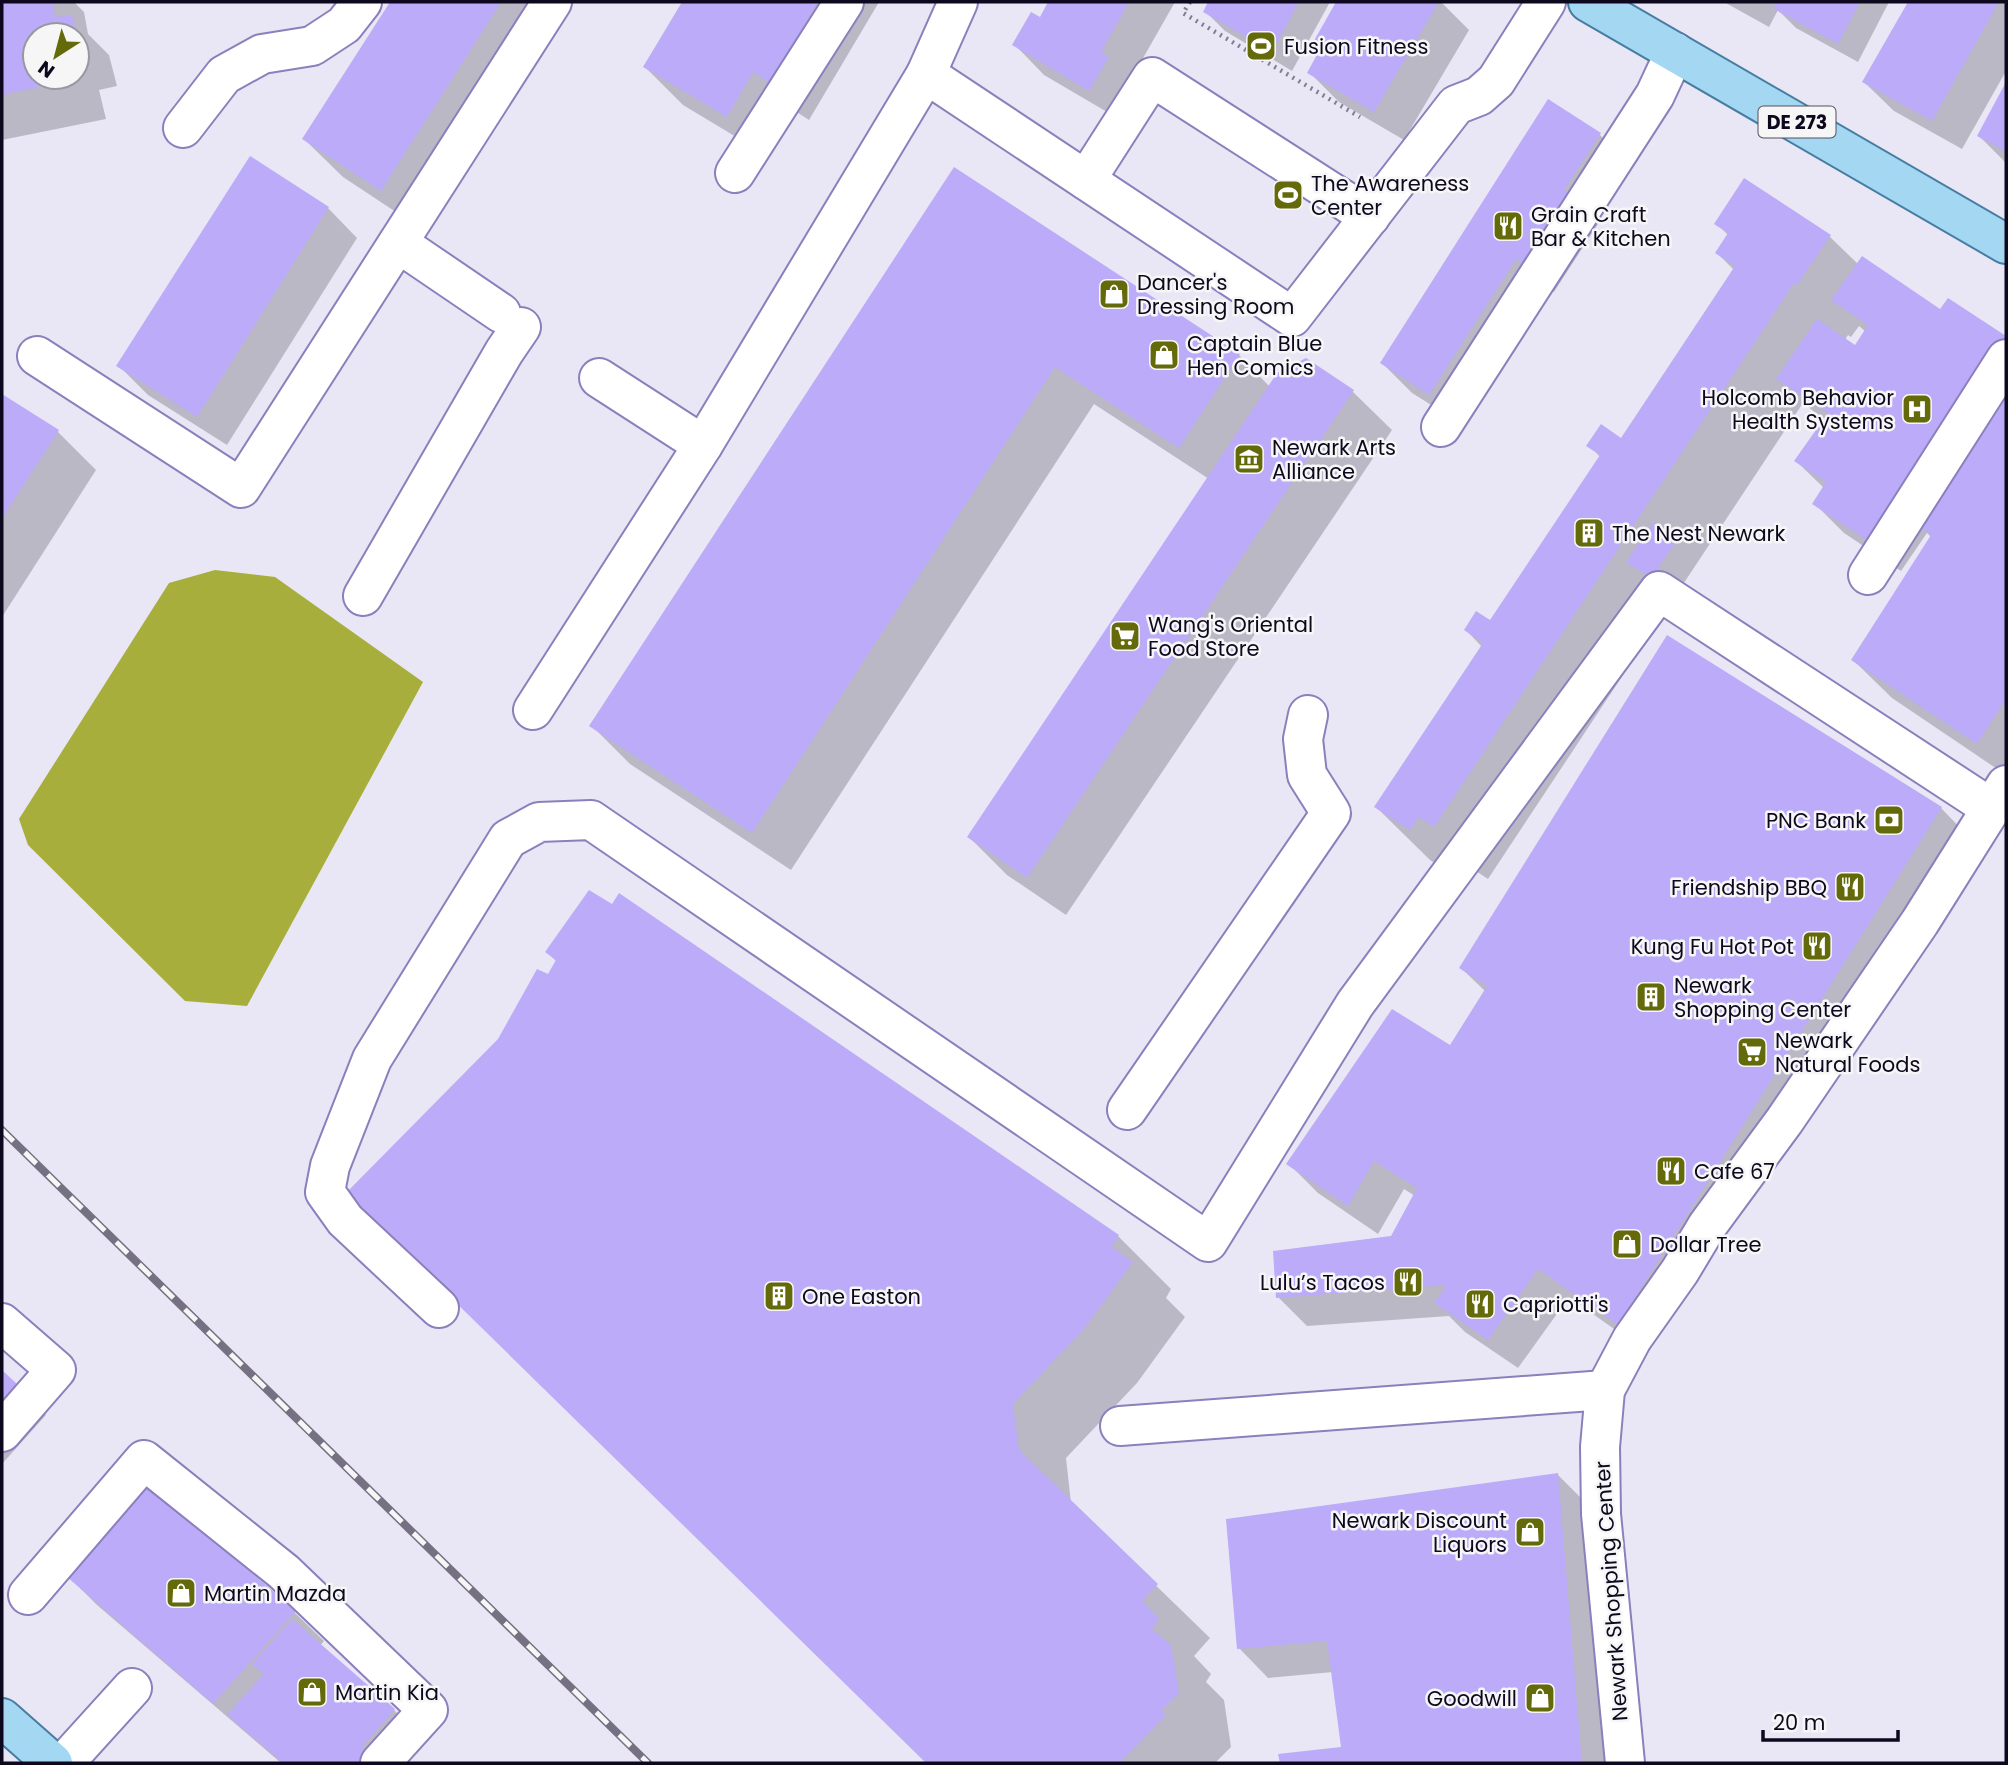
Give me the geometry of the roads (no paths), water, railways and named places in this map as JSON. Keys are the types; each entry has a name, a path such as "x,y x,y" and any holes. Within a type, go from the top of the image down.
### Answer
{"main road":[{"name":"DE 273","path":"1588,2 2006,244"},
{"path":"2,1718 53,1763"}],"lane":[{"path":"183,128 224,75 262,54 312,46 344,25 362,2"},
{"path":"37,356 241,488 552,2"},
{"path":"735,173 844,2"},
{"path":"533,710 703,445 926,74 958,2"},
{"path":"926,74 1292,317 1456,105 1479,96 1496,81 1545,2"},
{"path":"1441,427 1656,95 1675,52"},
{"path":"1086,180 1152,77 1370,217"},
{"path":"363,596 498,363 511,320 398,243"},
{"path":"1868,575 2006,359"},
{"path":"599,378 703,445"},
{"path":"439,1308 345,1220 325,1192 330,1166 372,1059 508,839 539,821 591,820 1208,1242 1355,1004 1659,592 1999,796"},
{"path":"1127,1110 1331,813 1307,775 1303,739 1308,715"},
{"name":"Newark Shopping Center","path":"1625,1763 1601,1514 1600,1447 1605,1390 1632,1339 1680,1271 1707,1226 1785,1120 1920,922 1999,796"},
{"path":"2,1323 56,1370 2,1432"},
{"path":"1120,1426 1605,1390"},
{"path":"28,1595 144,1460 284,1572 428,1710 380,1763"},
{"path":"64,1763 132,1688"}],"railway":[{"path":"2,1130 648,1763"}],"place":[{"name":"Fusion Fitness","path":"1261,46"},
{"name":"The Awareness Center","path":"1288,195"},
{"name":"Grain Craft Bar & Kitchen","path":"1508,226"},
{"name":"Dancer's Dressing Room","path":"1114,294"},
{"name":"Captain Blue Hen Comics","path":"1164,355"},
{"name":"Holcomb Behavior Health Systems","path":"1917,409"},
{"name":"Newark Arts Alliance","path":"1249,459"},
{"name":"The Nest Newark","path":"1589,533"},
{"name":"Wang's Oriental Food Store","path":"1125,636"},
{"name":"PNC Bank","path":"1889,820"},
{"name":"Friendship BBQ","path":"1850,887"},
{"name":"Kung Fu Hot Pot","path":"1817,946"},
{"name":"Newark Shopping Center","path":"1651,997"},
{"name":"Newark Natural Foods","path":"1752,1052"},
{"name":"Cafe 67","path":"1671,1171"},
{"name":"Dollar Tree","path":"1627,1244"},
{"name":"Lulu’s Tacos","path":"1408,1282"},
{"name":"One Easton","path":"779,1296"},
{"name":"Capriotti's","path":"1480,1304"},
{"name":"Newark Discount Liquors","path":"1530,1532"},
{"name":"Martin Mazda","path":"181,1593"},
{"name":"Martin Kia","path":"312,1692"},
{"name":"Goodwill","path":"1540,1698"}]}
